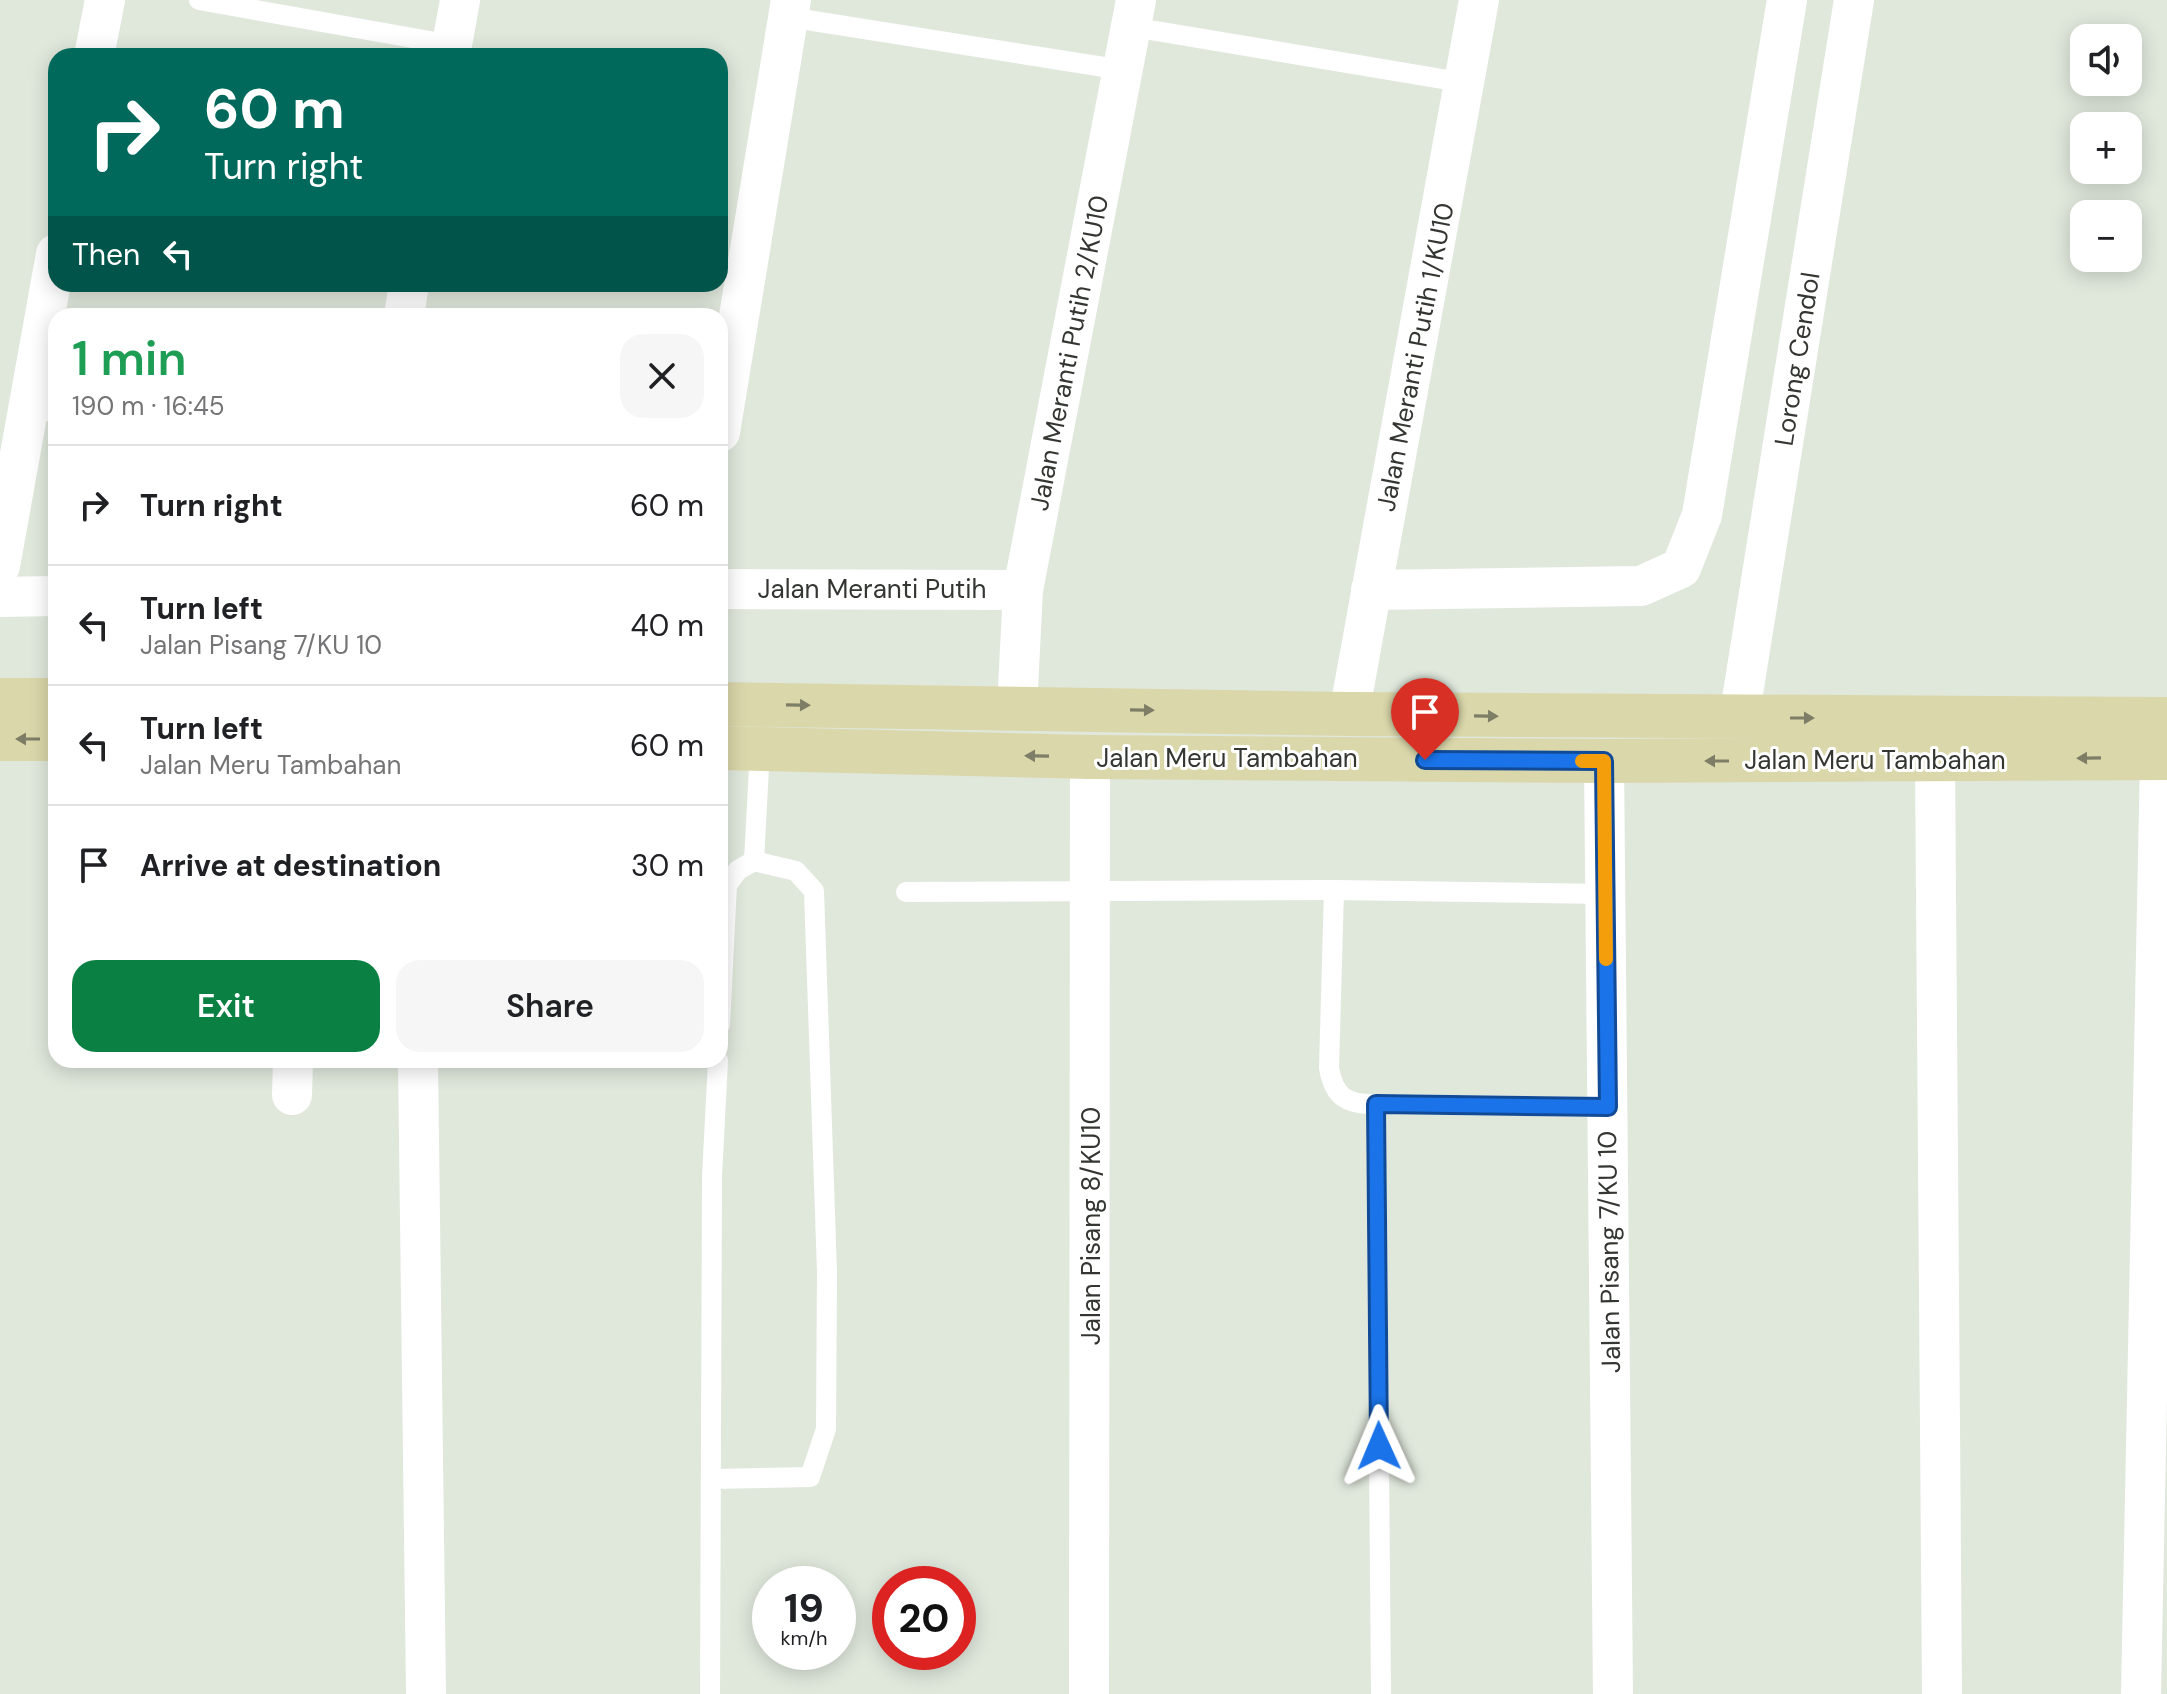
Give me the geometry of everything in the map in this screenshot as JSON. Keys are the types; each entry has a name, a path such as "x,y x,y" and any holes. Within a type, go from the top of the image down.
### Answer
{"main road":[{"path":"0,700 48,700"},
{"name":"Jalan Meru Tambahan","path":"728,704 1739,718 2165,745"},
{"path":"0,739 48,739"},
{"name":"Jalan Meru Tambahan","path":"740,748 1090,757 1604,761 1935,760 2165,745"}],"street":[{"path":"96,48 105,0"},
{"path":"451,48 460,0"},
{"name":"Jalan Meranti Putih 1/KU10","path":"1349,714 1479,0"},
{"path":"1371,590 1641,586 1681,568 1702,515 1787,0"},
{"name":"Lorong Cendol","path":"1739,718 1854,0"},
{"path":"728,374 789,9"},
{"name":"Jalan Meranti Putih 2/KU10","path":"1017,708 1023,590 1134,13"},
{"path":"0,566 41,411 48,338"},
{"name":"Jalan Meranti Putih","path":"728,589 1023,590"},
{"path":"0,597 48,596"},
{"path":"2141,1694 2165,745"},
{"name":"Jalan Pisang 8/KU10","path":"1089,1694 1090,757"},
{"path":"1935,760 1942,1694"},
{"name":"Jalan Pisang 7/KU 10","path":"1604,761 1613,1694"},
{"path":"418,1068 426,1694"}],"lane":[{"path":"199,0 278,7 443,48"},
{"path":"789,9 1123,70"},
{"path":"1134,13 1466,83"},
{"path":"740,748 754,861"},
{"path":"711,1479 810,1477 826,1429 827,1272 814,891 796,871 754,861 738,870 728,884"},
{"path":"1334,890 1332,1085 1340,1098 1354,1105 1608,1107"},
{"path":"906,892 1334,890 1606,894"},
{"path":"710,1694 712,1177 718,1068"},
{"path":"1376,1104 1381,1694"}],"slow traffic":[{"path":"1582,761 1604,761 1606,959"}],"route":[{"path":"1379,1446 1376,1104 1608,1107 1604,761 1425,760"}]}
